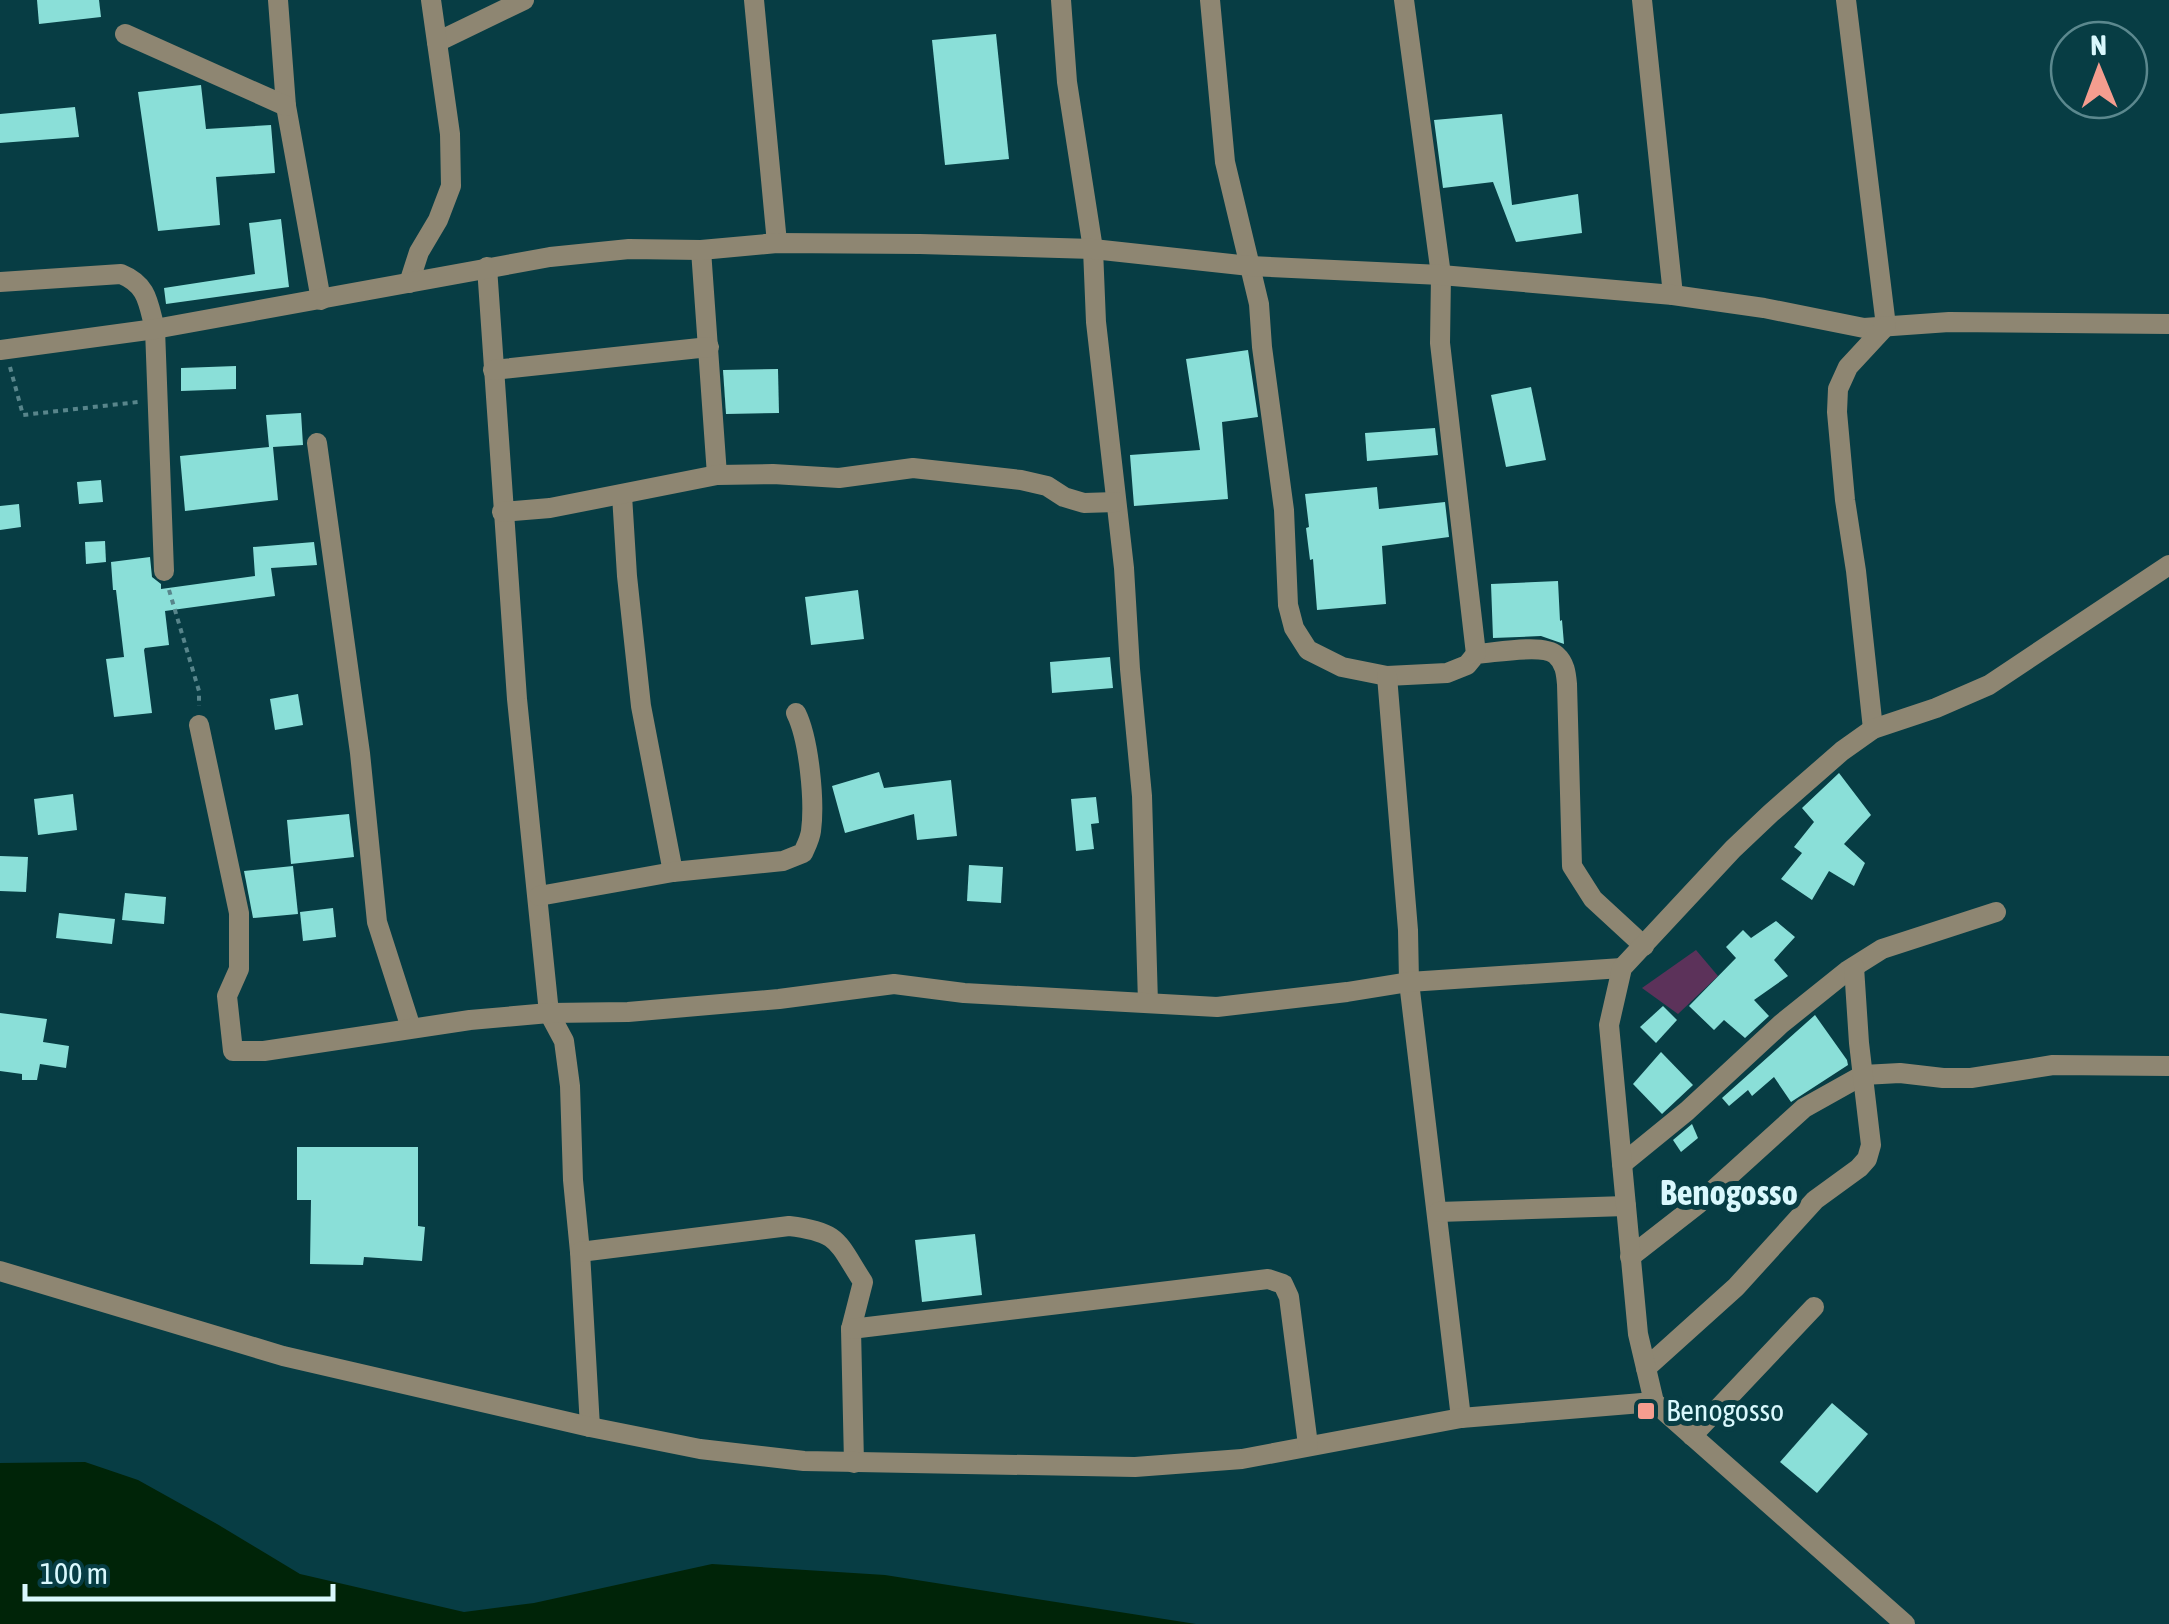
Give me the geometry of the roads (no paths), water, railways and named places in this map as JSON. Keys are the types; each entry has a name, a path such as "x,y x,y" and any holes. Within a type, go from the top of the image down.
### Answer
{"street":[{"path":"278,0 286,106 321,300"},
{"path":"409,283 418,252 438,220 450,186 450,134 432,0"},
{"path":"438,42 524,0"},
{"path":"754,0 777,243"},
{"path":"1060,0 1067,82 1093,249 1096,322 1124,568 1142,796 1148,1003"},
{"path":"1210,0 1226,162 1259,304 1284,510 1288,605 1294,628 1308,650 1342,667 1387,676 1447,673 1466,666 1476,654 1545,649 1557,656 1565,668 1568,701 1572,866 1593,899 1644,946"},
{"path":"1404,0 1441,275 1440,343 1476,654"},
{"path":"1642,0 1673,295"},
{"path":"1846,0 1886,326 1848,367 1838,389 1837,412 1874,729"},
{"path":"125,34 286,106"},
{"path":"3,350 321,300 486,268 629,249 701,250 777,243 1093,249 1250,266 1441,275 1673,295 1864,328 1949,322 2169,324"},
{"path":"701,250 717,475"},
{"path":"486,268 502,512 548,1013 564,1041 570,1086 590,1427"},
{"path":"0,282 121,274 136,280 146,294 156,328 164,571"},
{"path":"493,370 709,347"},
{"path":"317,444 360,753 377,922 410,1028"},
{"path":"502,512 550,508 717,475 839,478 912,468 1020,480 1047,486 1084,503 1116,502"},
{"path":"622,495 641,706 673,872"},
{"path":"1904,1624 1654,1402 1638,1334 1609,1025 1622,968 1733,849 1842,751 1874,729 1988,685 2169,565"},
{"path":"1387,676 1410,982 1460,1418"},
{"path":"538,896 673,872 782,861 803,854 811,834 812,802 803,727 796,712"},
{"path":"199,725 238,914 239,969 227,996 233,1051 548,1013 628,1012 894,984 964,993 1217,1007 1410,982 1622,968"},
{"path":"1622,1164 1687,1112 1781,1024 1854,967 1882,949 1996,912"},
{"path":"1646,1368 1736,1287 1815,1200 1867,1159 1871,1145 1854,967"},
{"path":"1630,1257 1698,1204 1804,1108 1863,1075 1900,1072 1971,1078 2053,1065 2169,1066"},
{"path":"1438,1212 1626,1206"},
{"path":"580,1252 789,1226 819,1230 835,1239 862,1282 851,1329 854,1463"},
{"path":"0,1272 283,1356 700,1450 804,1461 1135,1467 1242,1459 1460,1418 1654,1402"},
{"path":"851,1329 1268,1279 1283,1284 1289,1297 1308,1445"},
{"path":"1692,1436 1814,1308"}],"place":[{"name":"Benogosso","path":"1646,1411"}],"district":[{"name":"Benogosso","path":"1729,1193"}]}
